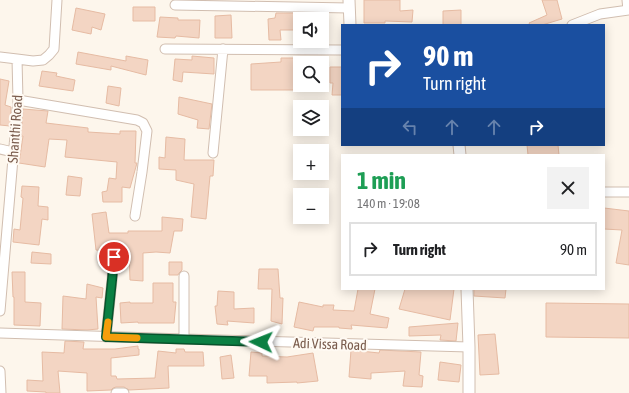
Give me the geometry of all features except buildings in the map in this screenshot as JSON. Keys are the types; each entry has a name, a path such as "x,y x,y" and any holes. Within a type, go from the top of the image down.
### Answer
{"street":[{"path":"0,57 33,61 43,60 49,55 54,49 57,0"},
{"path":"575,24 600,14 628,10 627,0"},
{"path":"175,5 349,4 350,24"},
{"path":"165,49 341,50"},
{"path":"214,153 223,49"},
{"name":"Shanthi Road","path":"0,311 3,235 10,192 18,100 17,59"},
{"path":"18,100 137,120 143,123 147,131 136,216"},
{"path":"0,149 13,152"},
{"path":"0,190 10,192"},
{"path":"605,192 629,192"},
{"path":"106,337 114,257"},
{"path":"184,276 184,339"},
{"path":"467,290 469,393"},
{"name":"Adi Vissa Road","path":"0,333 469,347"},
{"path":"0,371 1,393"},
{"path":"116,393 124,393"}],"slow traffic":[{"path":"108,322 106,337 137,338"}],"route":[{"path":"114,257 106,337 261,342"}]}
